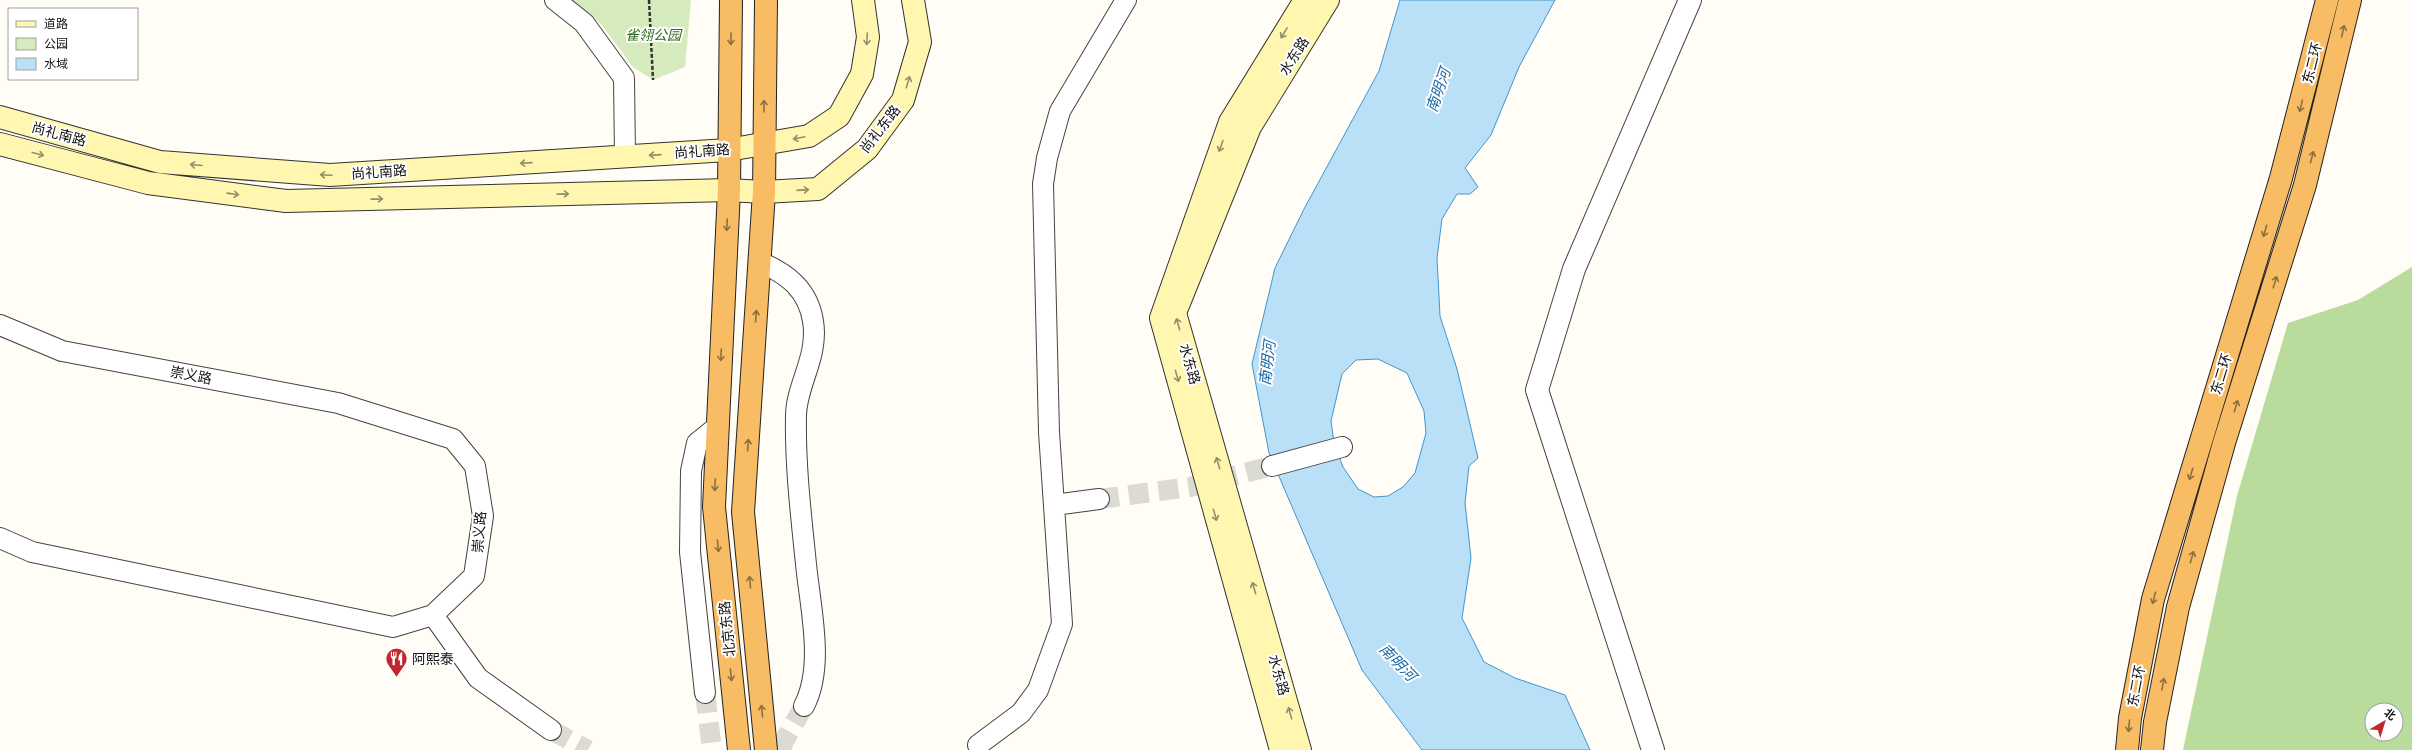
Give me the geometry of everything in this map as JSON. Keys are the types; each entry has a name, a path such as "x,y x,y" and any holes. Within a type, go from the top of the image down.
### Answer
{"highway":[{"name":"北京东路","path":"731,0 728,150 729,190 714,507 740,750"},
{"name":"北京东路","path":"766,0 764,192 743,512 766,750"},
{"name":"东二环","path":"2127,750 2130,718 2153,599 2288,155 2327,0"},
{"name":"东二环","path":"2152,750 2155,722 2178,608 2224,443 2305,185 2350,0"}],"main road":[{"path":"764,145 809,136 839,116 862,74 868,37 863,0"},
{"name":"尚礼东路","path":"764,192 818,189 867,149 903,100 920,42 913,0"},
{"name":"水东路","path":"1281,750 1161,318 1230,122 1305,0"},
{"name":"水东路","path":"1300,750 1175,314 1250,127 1328,0"},
{"name":"尚礼南路","path":"0,117 160,162 330,175 728,150 764,145"},
{"name":"尚礼南路","path":"0,144 148,183 286,201 729,190 764,192"}],"street":[{"path":"555,0 584,23 624,78 625,157"},
{"path":"978,745 1021,713 1038,690 1053,653 1062,624 1049,432 1043,184 1046,158 1060,111 1126,0"},
{"path":"1653,750 1537,390 1574,269 1690,0"},
{"path":"760,262 781,271 802,290 813,322 812,359 796,414 800,498 816,659 811,693 804,706"},
{"name":"崇义路","path":"0,325 62,351 338,403 453,439 475,466 483,516 474,576 433,615 393,627 32,552 0,538"},
{"path":"705,693 690,552 691,471 698,443 718,426"},
{"path":"1272,466 1342,447"},
{"path":"1054,505 1099,499"},
{"path":"433,615 478,678 551,730"}],"path":[{"path":"649,0 653,80"}],"green space":[{"name":"雀翎公园","path":"572,0 691,0 685,67 653,80 633,67 601,24"},
{"path":"2412,267 2412,750 2183,750 2237,496 2288,323 2358,300"}],"water":[{"name":"南明河","path":"1400,0 1555,0 1519,67 1491,135 1465,168 1478,187 1470,194 1457,194 1442,219 1437,258 1440,316 1457,369 1478,458 1469,466 1465,503 1471,558 1462,618 1484,662 1515,678 1565,695 1590,750 1422,750 1362,670 1269,453 1252,364 1275,268 1304,209 1379,71","holes":["1378,359 1407,373 1424,411 1426,433 1415,473 1403,487 1388,496 1374,497 1358,489 1343,467 1334,443 1331,421 1342,374 1356,360"]}],"tunnel":[{"path":"1099,499 1190,487 1272,466"},
{"path":"705,693 712,750"},
{"path":"782,750 783,743 804,706"},
{"path":"551,730 588,750"}],"place":[{"name":"阿熙泰","path":"396,678"}]}
